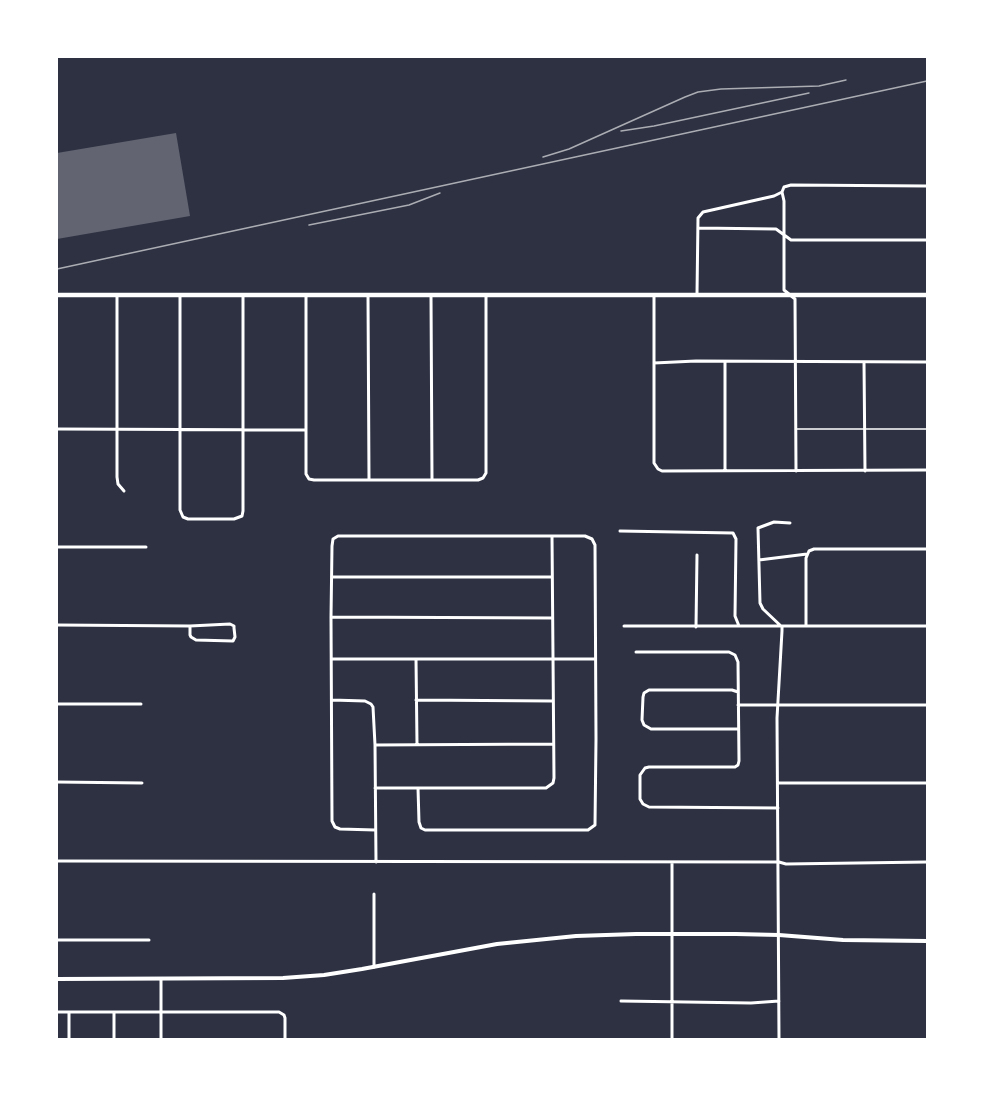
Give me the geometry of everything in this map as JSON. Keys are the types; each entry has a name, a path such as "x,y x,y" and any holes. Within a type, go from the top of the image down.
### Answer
{"main road":[{"path":"57,295 927,295"}],"street":[{"path":"697,294 698,218 703,212 774,196 782,192 784,187 791,185 927,186"},
{"path":"782,192 784,201 784,290 795,299 796,471"},
{"path":"698,228 776,229 791,240 927,240"},
{"path":"654,294 654,463 658,470 927,470"},
{"path":"117,295 117,477 118,484 124,491"},
{"path":"180,295 180,510 183,517 188,519 234,519 242,516 243,511 243,295"},
{"path":"306,295 306,474 308,477 314,480 432,480 481,479 486,473 486,295"},
{"path":"368,295 369,480"},
{"path":"431,295 432,480"},
{"path":"654,363 696,361 927,362"},
{"path":"724,362 725,471"},
{"path":"864,362 865,471"},
{"path":"57,429 306,430"},
{"path":"779,1039 778,705 782,627 763,609 760,603 758,528 774,522 790,523"},
{"path":"620,531 733,533 736,539 735,616 739,626"},
{"path":"375,830 340,830 333,824 331,618 332,542 334,538 338,536 585,536 592,539 595,545 596,822 594,826 588,830 425,830 419,822 418,788"},
{"path":"375,788 546,788 551,784 554,778 552,536"},
{"path":"57,547 146,547"},
{"path":"759,560 807,554 814,549 927,549"},
{"path":"806,626 807,554"},
{"path":"696,627 697,555"},
{"path":"332,577 552,577"},
{"path":"331,618 552,618"},
{"path":"57,625 232,625 235,637 233,640 196,640 190,635 190,626"},
{"path":"624,626 927,627"},
{"path":"636,652 729,652 737,659 738,765 735,767 649,767 640,775 641,802 649,807 778,808"},
{"path":"416,658 417,744"},
{"path":"332,659 595,659"},
{"path":"738,692 732,690 649,690 642,697 642,720 644,725 651,729 738,729"},
{"path":"332,700 365,701 373,707 375,862"},
{"path":"416,700 552,700"},
{"path":"57,704 141,704"},
{"path":"738,705 927,705"},
{"path":"375,745 553,744"},
{"path":"57,782 142,783"},
{"path":"778,783 927,783"},
{"path":"57,861 779,862 786,864 927,862"},
{"path":"672,862 672,1039"},
{"path":"374,894 374,967"},
{"path":"57,979 283,978 324,975 497,944 553,937 628,934 779,934 843,940 927,941"},
{"path":"57,940 149,940"},
{"path":"161,979 161,1039"},
{"path":"621,1001 779,1001"},
{"path":"57,1012 279,1012 285,1018 285,1039"},
{"path":"69,1012 69,1039"},
{"path":"114,1012 114,1039"}],"lane":[{"path":"796,429 927,429"}],"building":[{"path":"176,133 190,216 57,239 57,153"}],"railway":[{"path":"543,157 569,149 698,92 721,89 819,86 846,80"},
{"path":"57,269 927,81"},
{"path":"621,131 809,93"},
{"path":"309,225 409,205 440,193"}]}
